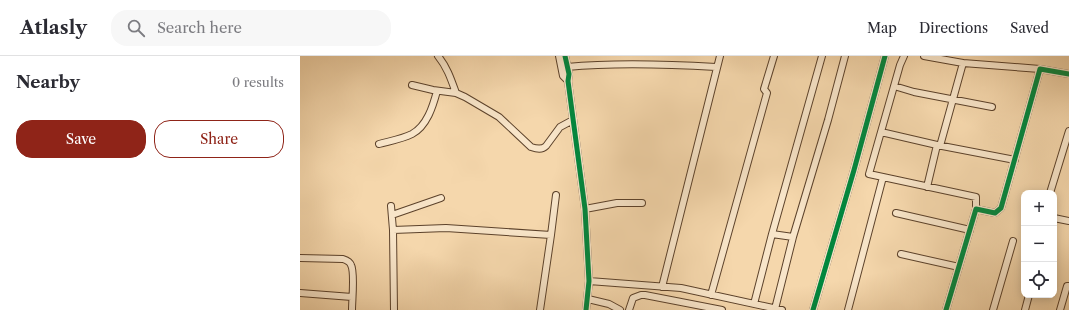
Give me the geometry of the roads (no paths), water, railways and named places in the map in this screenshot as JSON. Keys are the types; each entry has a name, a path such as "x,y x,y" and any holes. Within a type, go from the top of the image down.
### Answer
{"street":[{"path":"438,56 447,70 456,93"},
{"path":"559,56 563,76 568,81"},
{"path":"565,56 569,74 568,81 585,210 589,280 586,309"},
{"path":"662,286 720,56"},
{"path":"711,295 767,93 764,89 774,56"},
{"path":"754,304 822,56"},
{"path":"589,280 681,288 779,309 793,238 828,120 845,56"},
{"path":"813,310 854,170 885,56"},
{"path":"904,56 869,174 976,197 976,209 946,310"},
{"path":"924,56 945,58 963,63 1040,69 1069,74"},
{"path":"927,187 963,63"},
{"path":"567,67 598,64 716,67"},
{"path":"976,209 995,213 1001,208 1040,69"},
{"path":"412,85 437,91 456,93 499,118 531,147 535,148 543,148 546,146 560,127 573,120"},
{"path":"894,86 914,92 992,107"},
{"path":"379,144 411,135 416,131 427,117 437,91"},
{"path":"1051,190 1069,131"},
{"path":"881,132 939,146 1015,160"},
{"path":"848,310 883,177"},
{"path":"540,310 556,195"},
{"path":"392,215 441,198"},
{"path":"585,210 617,203 642,204"},
{"path":"391,206 393,230 394,310"},
{"path":"896,213 970,230"},
{"path":"1057,219 1069,221"},
{"path":"393,230 446,228 551,235"},
{"path":"772,234 793,238"},
{"path":"993,310 1013,241"},
{"path":"901,254 959,267"},
{"path":"300,258 343,259 349,262 352,265 353,271 352,310"},
{"path":"1060,310 1069,279"},
{"path":"300,293 352,297"},
{"path":"629,310 633,298 641,295 667,298 707,309 722,310"},
{"path":"588,298 609,304 620,310"},
{"path":"1025,310 1028,298"}]}
